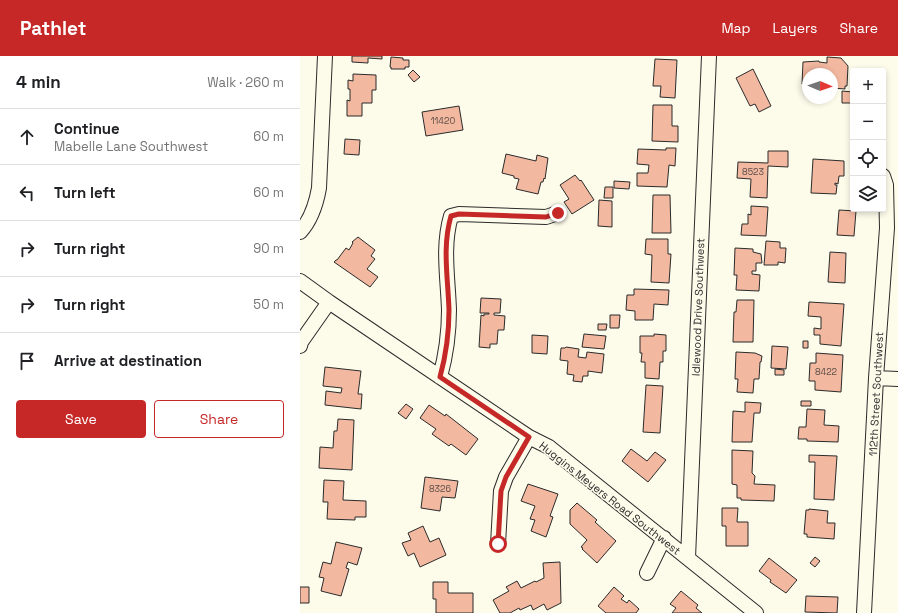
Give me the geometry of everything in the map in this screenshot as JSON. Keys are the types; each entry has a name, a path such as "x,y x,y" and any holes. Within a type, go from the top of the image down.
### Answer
{"street":[{"path":"300,232 311,216 317,202 320,188 325,56"},
{"name":"Idlewood Drive Southwest","path":"688,558 709,56"},
{"name":"112th Street Southwest","path":"864,613 876,378 887,228 886,185"},
{"path":"440,377 446,353 449,331 446,247 448,226 451,216 459,214 546,217 558,213"},
{"name":"Huggins Meyers Road Southwest","path":"300,281 529,437 548,448 663,541 688,558 756,613"},
{"path":"300,346 301,342 329,302"},
{"path":"876,378 898,379"},
{"path":"498,544 501,491 506,477 529,437"},
{"path":"647,573 663,541"}],"building":[{"path":"352,56 382,56 382,59 368,58 368,63 352,62"},
{"path":"391,57 409,60 409,67 405,67 405,69 391,69"},
{"path":"827,57 841,58 848,66 847,86 845,86 845,89 838,88 838,68 803,68 803,62 819,61 827,63"},
{"path":"655,59 677,60 675,98 660,97 661,86 653,86"},
{"path":"753,69 771,106 759,112 755,104 750,106 736,78"},
{"path":"413,70 420,77 414,82 408,75"},
{"path":"353,74 376,75 376,90 372,90 372,103 362,103 362,116 347,116 347,100 350,101 348,80 353,81"},
{"path":"842,91 850,92 850,103 842,103"},
{"path":"653,105 672,105 672,126 678,126 678,142 652,141"},
{"path":"459,106 463,130 426,136 422,112"},
{"path":"345,139 360,140 359,155 344,154"},
{"path":"666,148 676,148 675,166 669,165 667,187 637,186 637,173 648,173 649,165 637,164 638,149 666,150"},
{"path":"768,151 788,151 788,167 768,166 767,198 750,197 751,179 737,178 738,162 768,163"},
{"path":"506,154 536,161 537,155 548,158 545,179 544,178 543,182 541,182 538,194 516,189 519,179 502,173"},
{"path":"813,159 844,161 844,176 839,176 838,184 835,183 835,185 837,185 836,194 811,193"},
{"path":"575,175 580,181 581,180 594,200 572,214 564,202 569,199 560,185"},
{"path":"614,181 630,182 629,189 614,188"},
{"path":"605,187 613,187 613,198 604,198"},
{"path":"653,195 670,195 671,233 652,233"},
{"path":"599,200 612,201 612,227 598,226"},
{"path":"751,206 768,207 766,236 741,235 742,224 748,224 748,214 751,215"},
{"path":"839,210 856,212 854,236 837,235"},
{"path":"358,237 375,250 371,256 375,259 367,269 378,277 370,287 334,262 346,248 349,250 353,243 352,242"},
{"path":"646,239 668,239 668,254 671,254 669,283 651,282 652,255 645,254"},
{"path":"766,241 780,242 780,248 786,248 785,263 778,262 778,265 764,265"},
{"path":"735,248 753,249 753,252 761,254 762,263 756,263 756,271 752,271 752,274 760,275 759,291 736,290 737,275 734,275"},
{"path":"830,252 846,253 845,283 828,282"},
{"path":"634,289 669,290 668,305 654,304 653,320 635,320 635,311 626,310 627,295 634,295"},
{"path":"481,298 501,299 500,313 494,313 494,315 505,316 504,330 498,330 497,344 490,344 490,348 479,347 481,315 484,316 484,314 489,314 480,313"},
{"path":"737,300 754,300 753,342 733,342 734,312 736,312"},
{"path":"809,302 844,304 841,346 820,344 820,335 814,335 814,328 821,329 821,317 808,316"},
{"path":"610,315 620,315 619,328 610,328"},
{"path":"598,324 607,324 606,330 598,330"},
{"path":"584,334 606,336 604,349 582,347"},
{"path":"654,334 666,335 666,351 663,351 663,362 660,362 659,379 645,378 645,362 641,362 642,353 640,353 640,336 654,336"},
{"path":"532,335 548,336 547,354 532,353"},
{"path":"803,341 808,341 808,348 803,348"},
{"path":"772,346 788,347 786,369 771,368"},
{"path":"566,347 579,349 578,357 586,358 587,352 604,354 602,373 588,371 588,376 583,376 582,382 573,381 574,375 567,374 568,361 560,360 561,348"},
{"path":"736,352 755,353 762,356 760,362 759,379 754,379 753,393 737,392 738,379 735,379"},
{"path":"816,353 843,355 841,392 815,390 815,381 809,381 810,363 816,363"},
{"path":"325,367 361,371 358,394 362,394 361,409 325,405 326,391 341,393 342,388 323,386"},
{"path":"775,369 784,370 784,375 775,375"},
{"path":"646,385 663,386 660,433 643,432"},
{"path":"801,401 811,401 811,406 801,406"},
{"path":"745,402 761,403 760,413 754,413 752,442 732,442 733,411 745,412"},
{"path":"406,404 413,409 406,419 398,413"},
{"path":"429,405 445,416 446,414 478,439 466,455 451,444 449,446 432,434 436,429 420,418"},
{"path":"807,409 825,410 824,425 839,426 838,442 807,441 807,439 798,439 799,427 806,427"},
{"path":"338,419 354,420 352,470 319,468 320,447 333,448 334,431 337,431"},
{"path":"631,449 647,461 655,452 666,460 648,482 622,461"},
{"path":"732,450 753,451 752,473 755,476 754,484 775,485 774,501 741,500 741,498 737,498 737,485 732,484"},
{"path":"809,455 837,456 834,500 814,499 815,462 809,462"},
{"path":"425,477 458,481 455,498 442,497 440,511 421,508"},
{"path":"324,480 344,481 343,500 366,501 366,517 355,517 355,520 327,519 328,502 323,502"},
{"path":"528,484 558,494 550,516 553,517 546,537 531,531 535,520 530,519 535,506 521,501"},
{"path":"577,503 597,520 595,522 616,541 597,563 581,547 587,540 570,524 570,510"},
{"path":"722,508 738,508 737,522 748,522 748,546 726,546 726,526 722,526"},
{"path":"806,510 828,511 827,523 835,523 834,539 807,537 807,534 804,534"},
{"path":"423,526 430,542 439,538 446,555 420,567 414,553 408,556 402,543 411,540 408,533"},
{"path":"336,542 362,548 357,565 348,562 346,568 349,569 341,596 321,591 324,578 319,577 323,562 331,564"},
{"path":"815,557 820,561 815,567 810,563"},
{"path":"769,558 797,580 786,593 770,582 771,580 759,571"},
{"path":"560,562 561,603 547,610 544,604 533,610 531,605 520,610 519,608 510,613 500,613 493,600 509,591 506,587 517,581 521,588 535,581 536,582 544,578 543,563"},
{"path":"433,582 448,582 448,593 473,593 473,613 436,613 436,599 433,599"},
{"path":"300,587 309,587 309,603 300,603"},
{"path":"614,587 624,596 621,599 627,603 629,600 639,609 636,613 606,613 598,606"},
{"path":"681,591 698,605 696,608 702,613 672,613 676,608 670,604"},
{"path":"806,596 838,597 837,613 805,612"}],"route":[{"path":"498,544 501,491 506,477 529,437 440,377 446,353 449,331 446,247 448,226 451,216 459,214 546,217 558,213"}]}
